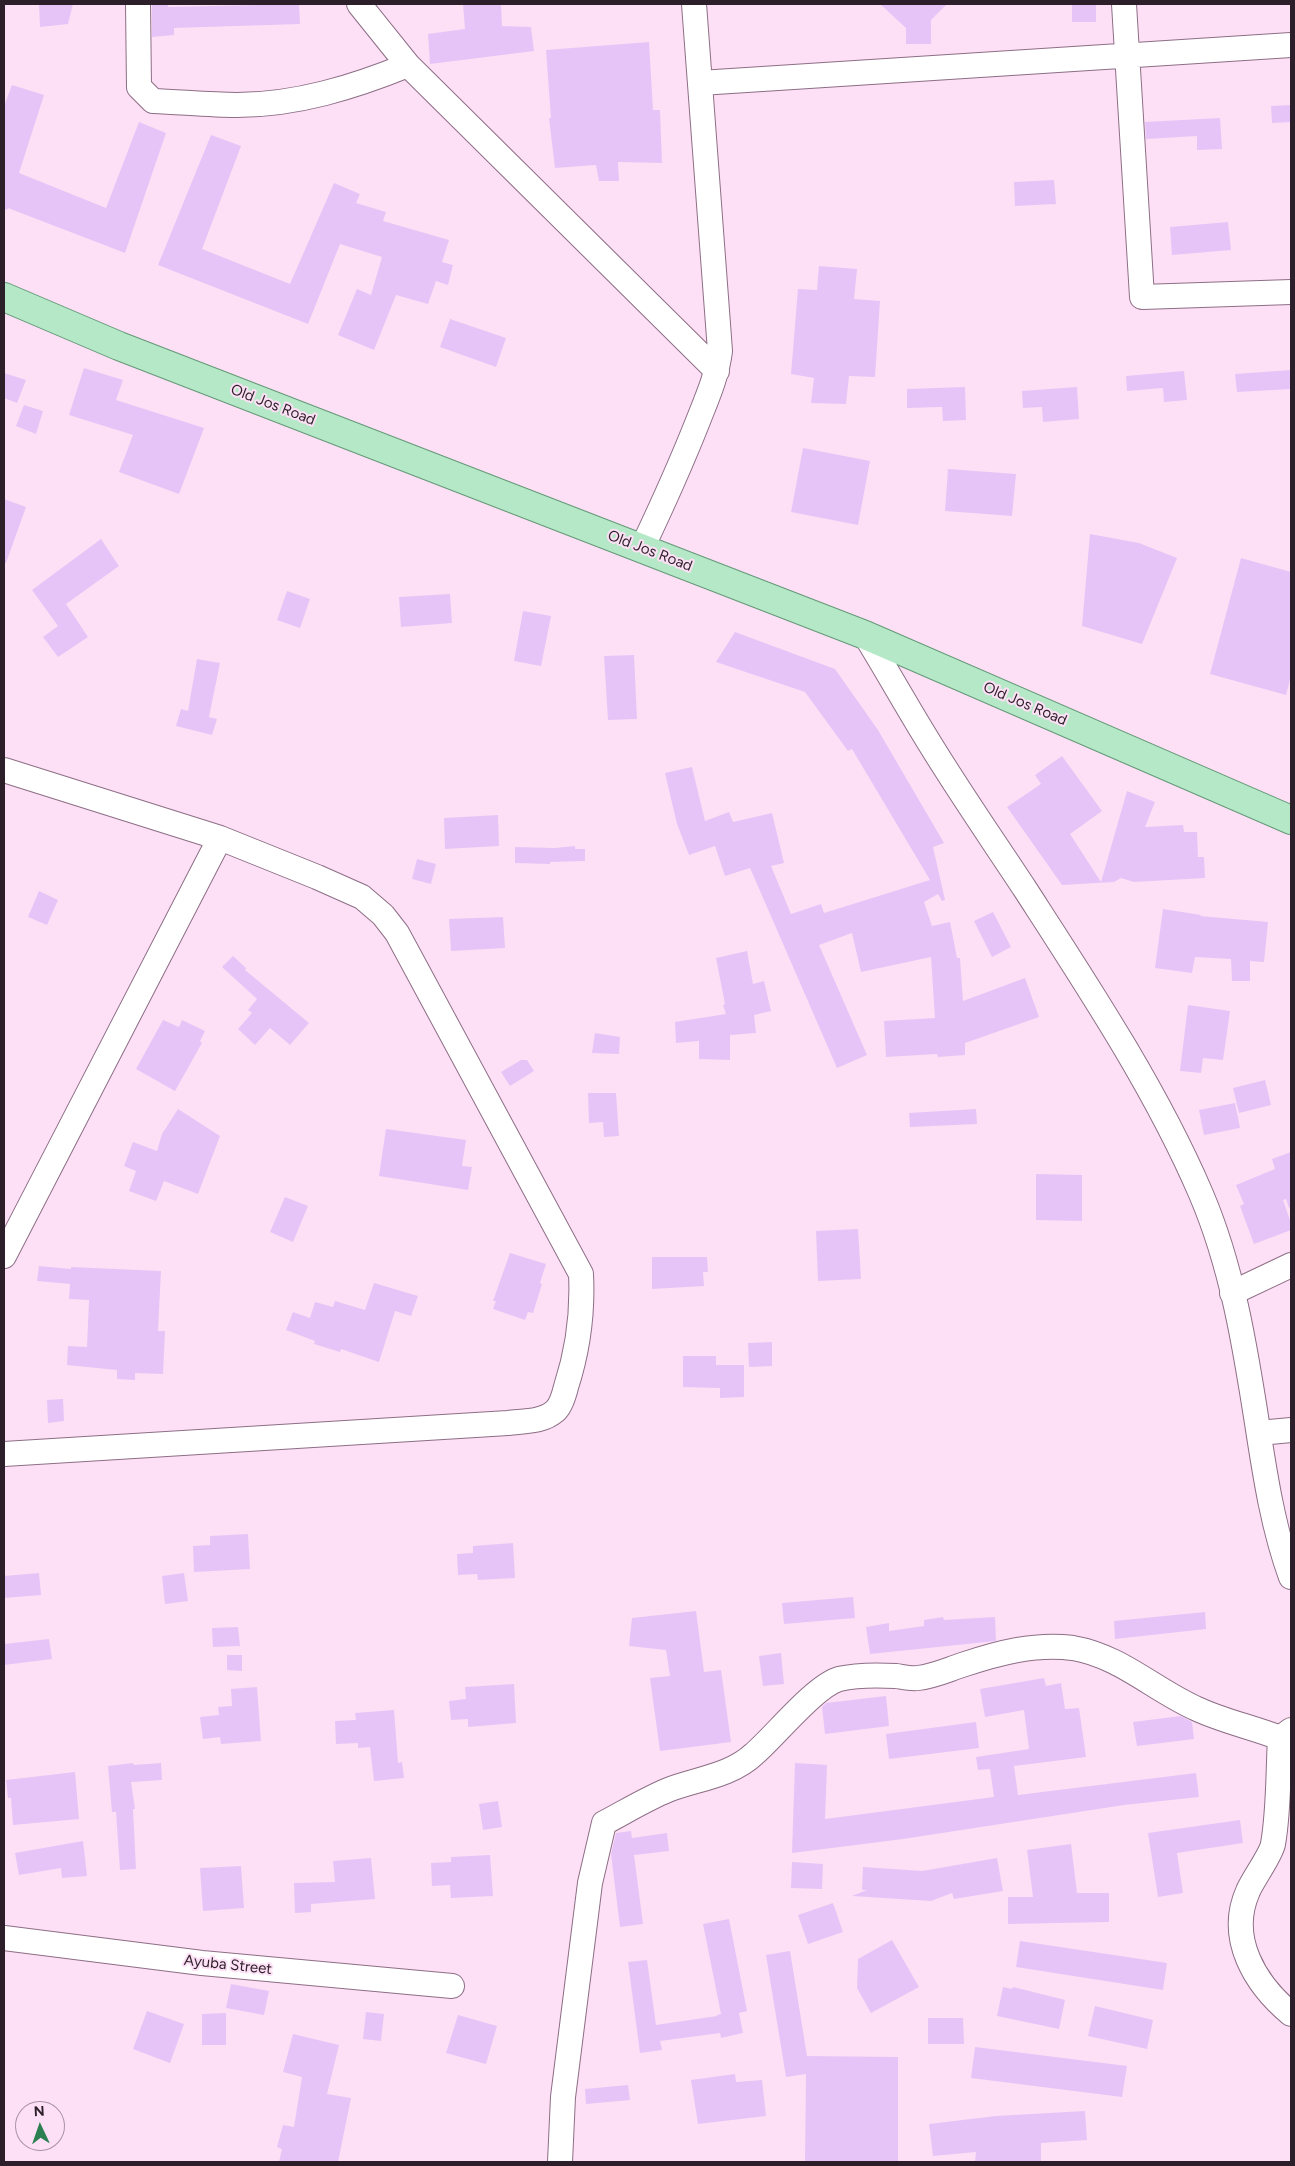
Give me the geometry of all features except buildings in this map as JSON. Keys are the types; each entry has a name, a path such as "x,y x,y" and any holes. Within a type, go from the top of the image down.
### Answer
{"main road":[{"name":"Old Jos Road","path":"4,296 119,346 865,635 1291,820"}],"street":[{"path":"138,4 139,87 153,100 238,105 309,98 366,82 408,65"},
{"path":"359,4 408,65 717,370"},
{"path":"642,548 673,484 717,370 720,351 720,328 694,4"},
{"path":"1124,4 1142,297 1291,292"},
{"path":"700,84 1291,45"},
{"path":"865,635 928,741 1080,974 1166,1120 1208,1210 1232,1293 1265,1475 1279,1536 1291,1577"},
{"path":"4,770 220,838 362,897 383,915 397,933 581,1274 582,1302 580,1328 564,1395 558,1409 550,1415 522,1422 4,1454"},
{"path":"4,1256 220,838"},
{"path":"1232,1293 1289,1268"},
{"path":"1258,1433 1291,1430"},
{"path":"560,2162 563,2097 590,1883 604,1823 667,1790 719,1774 752,1756 819,1691 838,1680 884,1676 916,1678 937,1674 991,1655 1018,1649 1050,1646 1074,1648 1105,1656 1194,1708 1286,1734 1273,1847 1248,1890 1240,1917 1243,1944 1259,1980 1274,2000 1291,2014"},
{"name":"Ayuba Street","path":"4,1938 220,1965 452,1986"}]}
